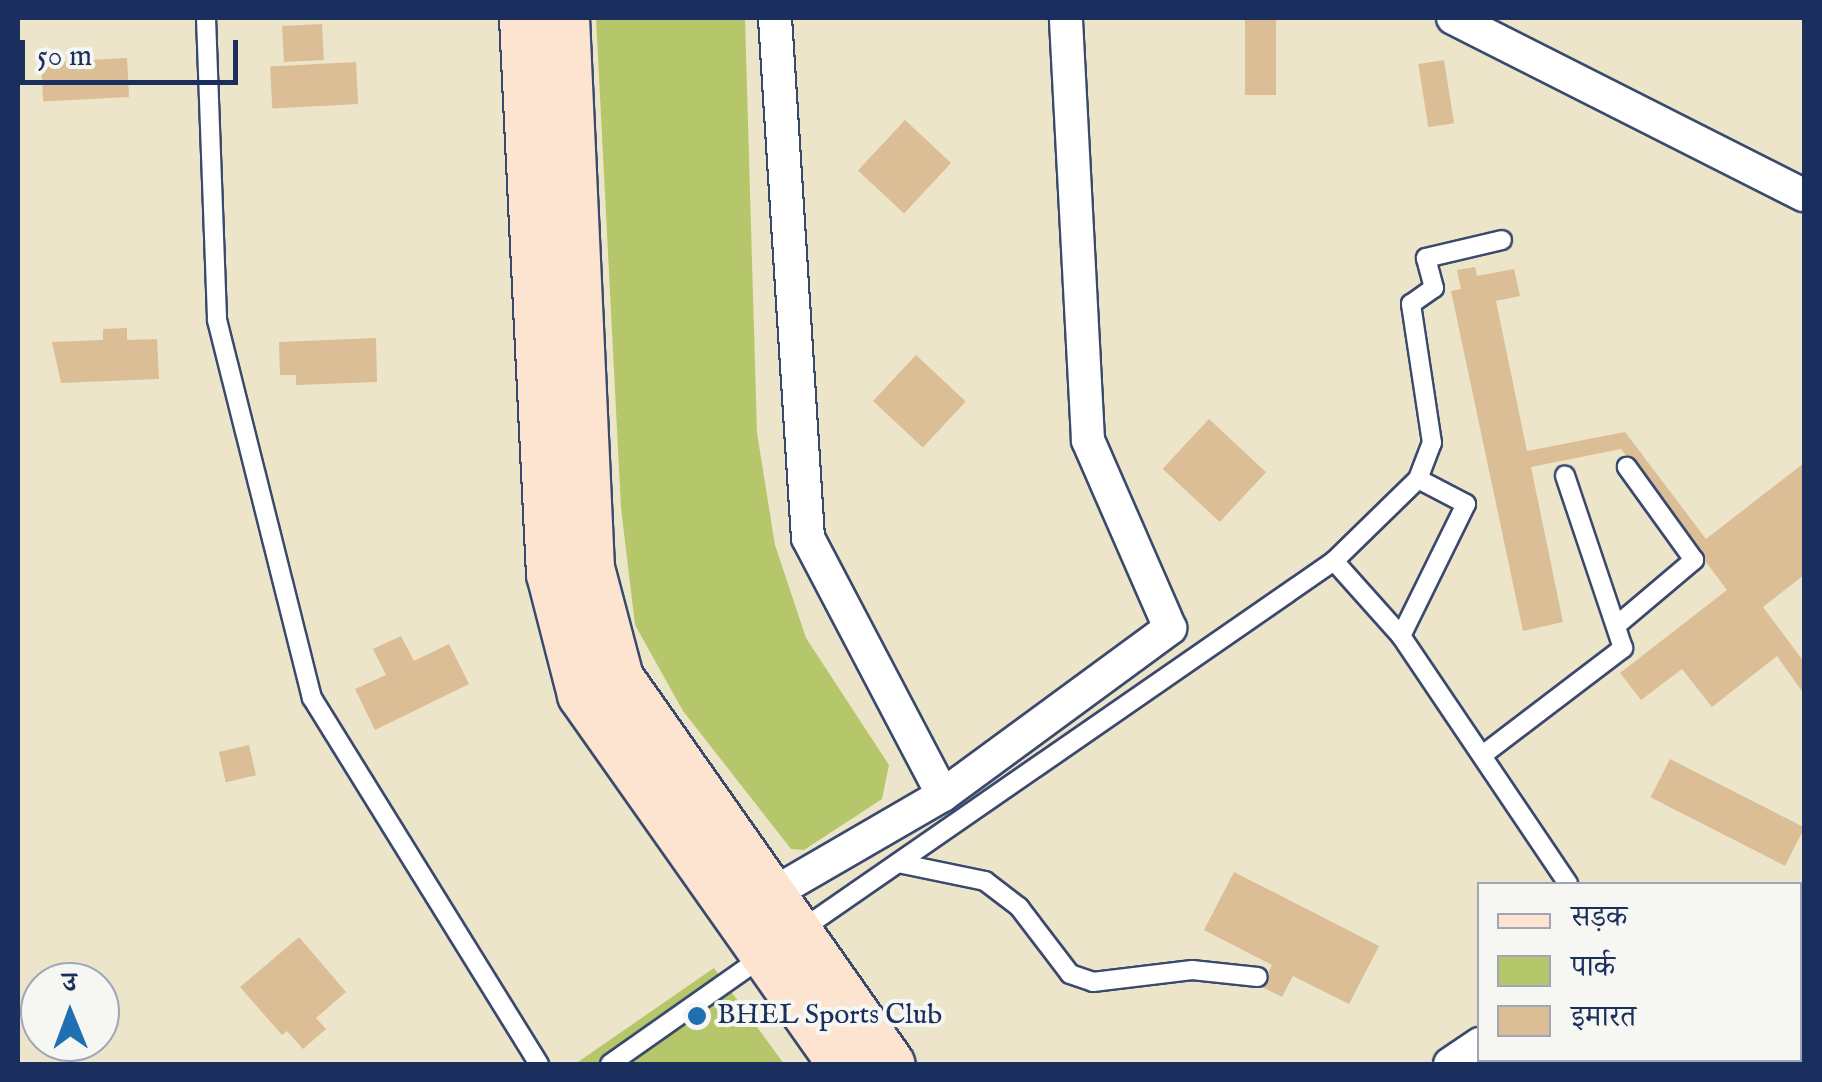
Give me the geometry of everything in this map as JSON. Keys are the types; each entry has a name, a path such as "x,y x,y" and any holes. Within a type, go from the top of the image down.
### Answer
{"main road":[{"path":"524,18 551,574 582,695 754,905"},
{"path":"565,18 590,568 619,678 781,944 890,1064"},
{"path":"781,944 842,1064"}],"street":[{"path":"775,18 808,538 943,796"},
{"path":"754,905 943,796 1170,628 1088,440 1066,18"},
{"path":"1452,18 1804,195"},
{"path":"1450,1064 1477,1046"}],"lane":[{"path":"206,18 217,320 312,698 539,1064"},
{"path":"610,1064 1334,562 1418,479 1432,443 1411,304 1434,288 1426,258 1502,240"},
{"path":"1617,625 1694,560 1627,467"},
{"path":"1484,754 1624,648 1565,476"},
{"path":"1401,636 1466,504 1418,479"},
{"path":"1334,562 1401,636 1567,882"},
{"path":"898,863 986,882 1019,907 1070,974 1093,982 1192,970 1258,976"}],"green space":[{"path":"596,18 745,18 757,433 775,545 806,638 889,765 882,799 804,850 791,849 683,711 635,625 621,508"},
{"name":"BHEL Sports Club","path":"714,968 784,1064 575,1064"}],"building":[{"path":"1245,18 1276,18 1276,95 1245,95"},
{"path":"322,24 324,60 284,62 282,26"},
{"path":"127,58 129,97 43,101 41,63"},
{"path":"1444,60 1454,123 1428,127 1418,64"},
{"path":"356,62 358,104 272,108 270,67"},
{"path":"905,120 951,163 904,213 858,170"},
{"path":"1475,267 1477,276 1514,269 1520,296 1496,301 1527,451 1625,432 1706,539 1804,463 1804,575 1763,607 1804,662 1804,694 1777,656 1712,707 1682,669 1641,700 1620,673 1727,590 1621,449 1531,467 1563,622 1523,631 1451,291 1461,289 1457,270"},
{"path":"127,328 127,340 157,339 159,379 61,383 52,342 103,340 103,329"},
{"path":"376,338 377,382 296,385 296,375 280,375 279,342"},
{"path":"916,355 966,401 923,447 873,401"},
{"path":"1209,419 1266,472 1220,522 1163,469"},
{"path":"401,636 414,661 449,644 469,684 375,730 355,689 386,675 373,649"},
{"path":"249,745 256,775 226,782 219,752"},
{"path":"1670,759 1804,827 1785,866 1650,797"},
{"path":"1234,872 1379,946 1349,1004 1293,976 1282,997 1262,987 1272,965 1204,930"},
{"path":"299,937 346,992 316,1018 326,1029 303,1049 287,1031 282,1035 240,987"}],"place":[{"name":"BHEL Sports Club","path":"697,1016"}]}
